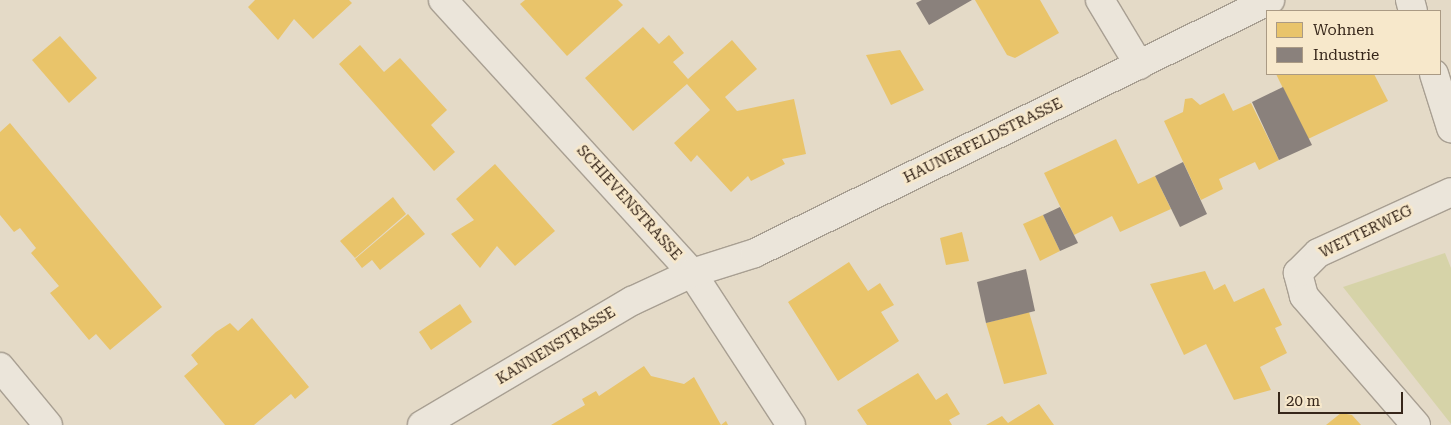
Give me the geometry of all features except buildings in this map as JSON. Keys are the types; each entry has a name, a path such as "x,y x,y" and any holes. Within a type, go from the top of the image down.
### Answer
{"street":[{"name":"SCHIEVENSTRASSE","path":"443,0 692,273 791,425"},
{"path":"1100,0 1138,65"},
{"name":"HAUNERFELDSTRASSE","path":"692,273 754,253 1270,0"},
{"path":"1434,75 1451,128"},
{"name":"WETTERWEG","path":"1416,425 1304,296 1298,273 1318,253 1451,192"},
{"name":"KANNENSTRASSE","path":"422,425 632,301 692,273"},
{"path":"0,367 48,425"}],"shaded area":[{"path":"1445,253 1451,268 1451,424 1343,287"}]}
